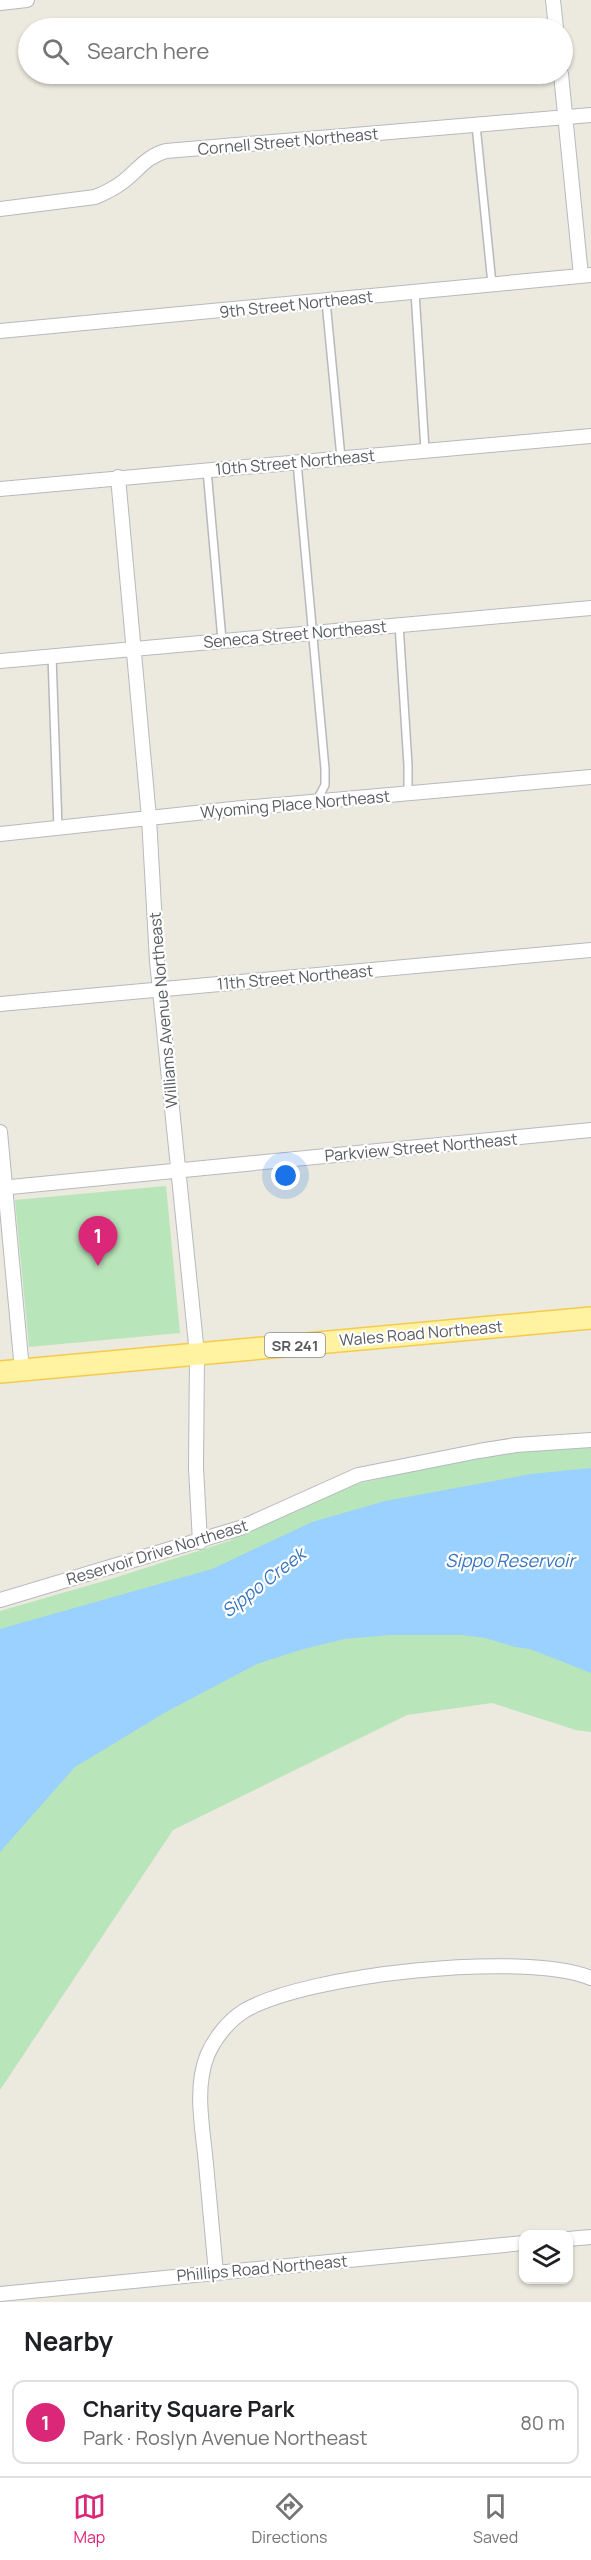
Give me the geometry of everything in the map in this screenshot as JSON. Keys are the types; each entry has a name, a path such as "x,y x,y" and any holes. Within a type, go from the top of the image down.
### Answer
{"main road":[{"name":"Wales Road Northeast","path":"0,1372 591,1318"}],"street":[{"path":"0,3 27,0"},
{"path":"553,0 555,18"},
{"path":"562,84 586,275"},
{"name":"Cornell Street Northeast","path":"0,209 95,197 125,180 149,158 166,151 591,115"},
{"name":"9th Street Northeast","path":"0,331 586,275"},
{"name":"10th Street Northeast","path":"0,489 591,435"},
{"name":"Williams Avenue Northeast","path":"118,477 149,818 160,990 197,1354 196,1468 200,1542"},
{"name":"Seneca Street Northeast","path":"0,661 591,608"},
{"name":"Wyoming Place Northeast","path":"0,834 591,777"},
{"name":"11th Street Northeast","path":"0,1005 591,950"},
{"name":"Parkview Street Northeast","path":"3,1188 178,1173 591,1130"},
{"path":"0,1132 3,1188 22,1370"},
{"name":"Reservoir Drive Northeast","path":"0,1600 200,1542 240,1528 358,1475 424,1460 497,1448 591,1440"},
{"path":"216,2273 202,2114 202,2080 204,2065 214,2043 236,2016 255,2006 302,1991 405,1971 470,1967 522,1968 567,1971 591,1978"},
{"path":"573,2239 591,2237"},
{"name":"Phillips Road Northeast","path":"0,2294 519,2243"}],"lane":[{"path":"476,125 492,284"},
{"path":"415,292 425,450"},
{"path":"326,301 341,458"},
{"path":"297,462 325,769 325,785 315,802"},
{"path":"207,470 222,640"},
{"path":"399,624 408,794"},
{"path":"52,656 58,828"}],"green space":[{"path":"166,1186 180,1333 29,1347 15,1200"},
{"path":"591,1447 591,1732 576,1730 492,1703 407,1715 173,1830 0,2090 0,1611 111,1579 229,1541 315,1499 352,1485 417,1470 511,1453"}],"water":[{"name":"Sippo Reservoir","path":"591,1468 591,1673 530,1649 485,1638 461,1635 390,1635 344,1639 300,1650 257,1664 166,1712 75,1767 0,1852 0,1629 212,1569 312,1522 385,1501 531,1474"}],"place":[{"name":"Charity Square Park","path":"98,1266"}],"water label":[{"name":"Sippo Creek","path":"263,1582"}]}
